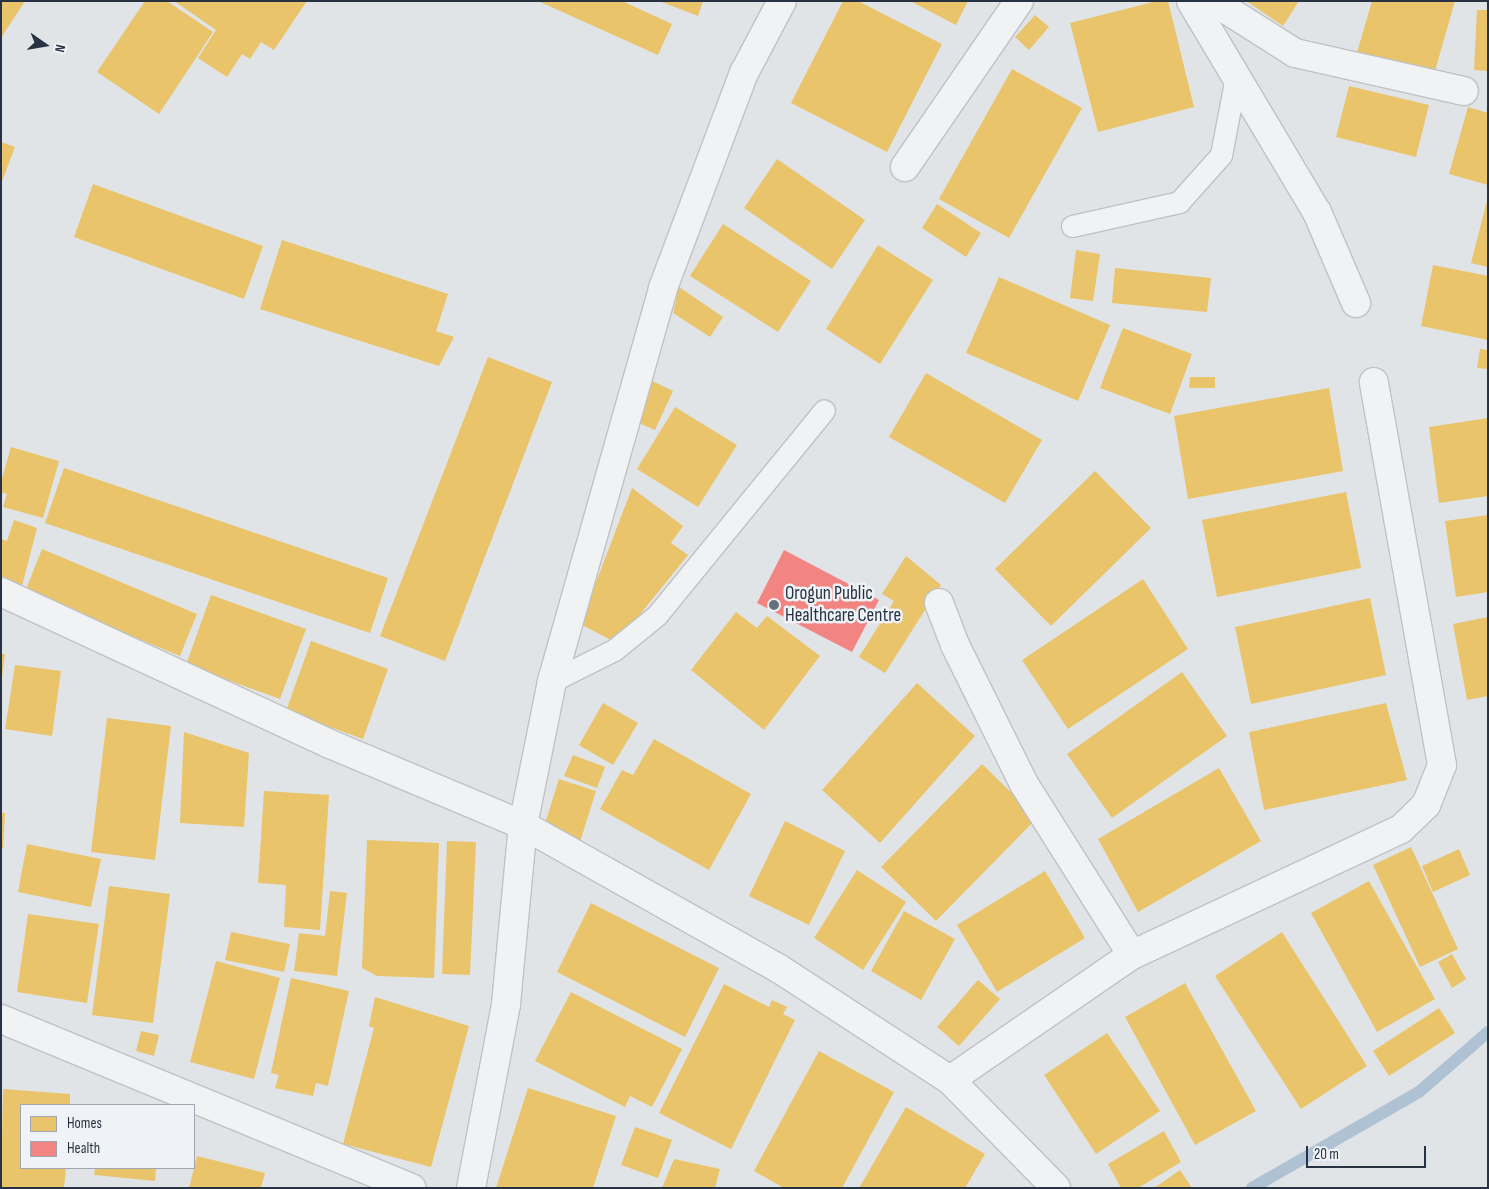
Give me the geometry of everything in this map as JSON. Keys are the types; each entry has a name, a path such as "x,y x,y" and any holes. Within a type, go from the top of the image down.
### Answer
{"street":[{"path":"470,1188 506,1004 523,825 552,681 663,288 744,73 782,1"},
{"path":"905,167 1019,1"},
{"path":"1191,1 1317,212 1356,303"},
{"path":"1213,1 1295,53 1464,91"},
{"path":"950,1080 1132,955 1402,829 1426,805 1442,765 1374,382"},
{"path":"1,592 330,744 523,825 778,968 950,1080 1056,1188"},
{"path":"939,603 955,646 1024,784 1132,955"},
{"path":"1,1020 412,1188"}],"lane":[{"path":"1072,226 1179,202 1221,155 1236,76"},
{"path":"552,681 614,650 657,616 723,540 824,410"}],"building: Homes":[{"path":"1,1 25,1 1,38"},
{"path":"145,1 167,1 213,32 159,114 97,72"},
{"path":"174,1 307,1 274,50 261,42 250,59 242,54 227,77 198,58 216,30"},
{"path":"538,1 622,1 672,24 658,55"},
{"path":"659,1 703,1 698,16"},
{"path":"843,1 858,1 942,44 887,152 791,103"},
{"path":"910,1 968,1 956,25"},
{"path":"1157,1 1168,1 1194,107 1098,132 1070,23"},
{"path":"1246,1 1299,1 1283,26"},
{"path":"1372,1 1455,1 1433,78 1356,56"},
{"path":"1477,10 1488,10 1488,71 1474,70"},
{"path":"1035,15 1049,27 1029,50 1015,37"},
{"path":"1012,69 1082,108 1009,238 939,199"},
{"path":"1349,86 1429,105 1416,157 1336,137"},
{"path":"1468,107 1488,113 1488,185 1449,174"},
{"path":"1,142 15,147 1,184"},
{"path":"777,159 865,220 832,269 744,208"},
{"path":"93,184 263,246 244,299 74,237"},
{"path":"1488,197 1488,267 1471,263"},
{"path":"937,204 981,233 966,257 922,228"},
{"path":"723,224 811,281 778,332 690,276"},
{"path":"282,240 448,294 436,331 454,337 439,366 260,309"},
{"path":"878,245 933,280 880,364 826,329"},
{"path":"1076,250 1100,254 1093,301 1070,298"},
{"path":"1433,265 1488,276 1488,340 1421,326"},
{"path":"1115,268 1211,278 1207,312 1112,303"},
{"path":"999,277 1110,325 1078,401 966,353"},
{"path":"679,287 723,317 710,337 673,313"},
{"path":"1123,328 1192,354 1170,414 1100,388"},
{"path":"1480,349 1488,350 1488,369 1477,368"},
{"path":"488,357 552,382 445,661 380,636"},
{"path":"926,373 1042,440 1005,503 889,437"},
{"path":"1190,377 1215,377 1215,388 1189,388"},
{"path":"650,380 673,391 655,430 632,420"},
{"path":"1329,388 1343,471 1188,499 1174,416"},
{"path":"675,407 737,445 698,507 637,469"},
{"path":"1488,418 1488,496 1439,503 1429,427"},
{"path":"11,447 59,461 43,518 3,507 7,494 1,492 1,482"},
{"path":"64,468 388,578 370,633 45,523"},
{"path":"1095,471 1151,528 1051,626 995,569"},
{"path":"632,488 683,526 671,543 688,555 617,643 580,624"},
{"path":"1346,492 1361,568 1217,597 1202,520"},
{"path":"1488,515 1488,592 1456,597 1445,521"},
{"path":"14,520 37,528 22,586 1,579 1,539 7,541"},
{"path":"42,549 197,614 180,656 25,592"},
{"path":"906,556 941,585 885,673 859,657 894,601 882,594"},
{"path":"1143,579 1188,649 1068,729 1022,660"},
{"path":"211,595 306,629 280,699 186,665"},
{"path":"1370,598 1386,675 1251,704 1235,627"},
{"path":"736,612 757,628 767,616 820,656 764,730 691,670"},
{"path":"1488,617 1488,696 1467,700 1453,624"},
{"path":"311,641 388,669 363,739 286,711"},
{"path":"1,654 5,654 2,678 1,678"},
{"path":"15,665 61,671 52,736 5,729"},
{"path":"1182,672 1227,736 1112,818 1067,754"},
{"path":"917,683 975,736 880,843 822,790"},
{"path":"603,703 638,723 613,765 579,745"},
{"path":"1386,703 1407,780 1264,810 1249,732"},
{"path":"107,718 171,726 155,860 91,852"},
{"path":"184,732 249,753 244,827 180,823"},
{"path":"654,739 751,794 709,870 600,809 622,770 633,775"},
{"path":"573,755 605,767 597,788 564,776"},
{"path":"982,764 1037,818 936,921 881,867"},
{"path":"1219,768 1261,841 1138,912 1098,839"},
{"path":"559,779 596,791 580,842 543,830"},
{"path":"264,791 329,795 320,930 284,927 286,885 258,883"},
{"path":"1,813 5,813 3,848 1,848"},
{"path":"785,821 845,851 809,925 749,896"},
{"path":"367,840 439,843 434,978 377,976 362,968"},
{"path":"447,841 476,842 470,975 442,974"},
{"path":"27,844 101,859 91,907 18,892"},
{"path":"1411,847 1458,949 1420,967 1373,865"},
{"path":"1459,849 1470,875 1433,892 1422,866"},
{"path":"857,870 906,902 863,970 814,938"},
{"path":"1045,871 1085,938 997,992 957,925"},
{"path":"1369,881 1435,999 1377,1032 1311,913"},
{"path":"109,886 170,894 153,1023 92,1015"},
{"path":"330,891 347,893 337,976 294,971 299,933 325,936"},
{"path":"591,903 719,968 685,1037 557,972"},
{"path":"904,911 955,939 921,1000 871,971"},
{"path":"28,914 99,924 87,1003 17,992"},
{"path":"231,932 290,944 284,972 225,960"},
{"path":"1282,932 1367,1066 1301,1109 1215,976"},
{"path":"1452,954 1466,979 1452,988 1438,962"},
{"path":"216,961 280,978 254,1079 190,1062"},
{"path":"291,978 349,991 328,1086 316,1083 313,1096 275,1088 279,1075 271,1073"},
{"path":"978,980 1000,999 959,1046 937,1027"},
{"path":"1185,983 1256,1111 1195,1145 1125,1017"},
{"path":"724,984 769,1007 772,1000 787,1007 783,1014 795,1020 731,1149 659,1113"},
{"path":"571,992 682,1049 652,1107 630,1096 625,1107 535,1061"},
{"path":"375,997 469,1026 431,1167 343,1144 374,1028 369,1026"},
{"path":"1439,1008 1455,1033 1389,1076 1373,1051"},
{"path":"141,1031 159,1035 154,1056 136,1051"},
{"path":"1107,1033 1160,1111 1096,1154 1044,1075"},
{"path":"819,1051 894,1092 842,1188 784,1188 754,1171"},
{"path":"528,1088 616,1116 593,1188 496,1188"},
{"path":"3,1089 70,1094 70,1104 20,1104 20,1169 66,1169 64,1188 1,1188"},
{"path":"906,1107 985,1154 965,1188 859,1188"},
{"path":"635,1127 672,1140 658,1178 621,1165"},
{"path":"1164,1131 1181,1162 1138,1188 1121,1188 1108,1164"},
{"path":"197,1156 265,1173 261,1188 189,1188"},
{"path":"674,1159 720,1169 715,1188 662,1188"},
{"path":"95,1169 156,1169 155,1181 94,1175"},
{"path":"1180,1170 1192,1188 1154,1188"}],"building: Health":[{"path":"784,550 879,600 852,652 757,603"}],"waterway":[{"path":"1252,1188 1419,1092 1488,1032"}],"place":[{"name":"Orogun Public Healthcare Centre","path":"774,605"}]}
